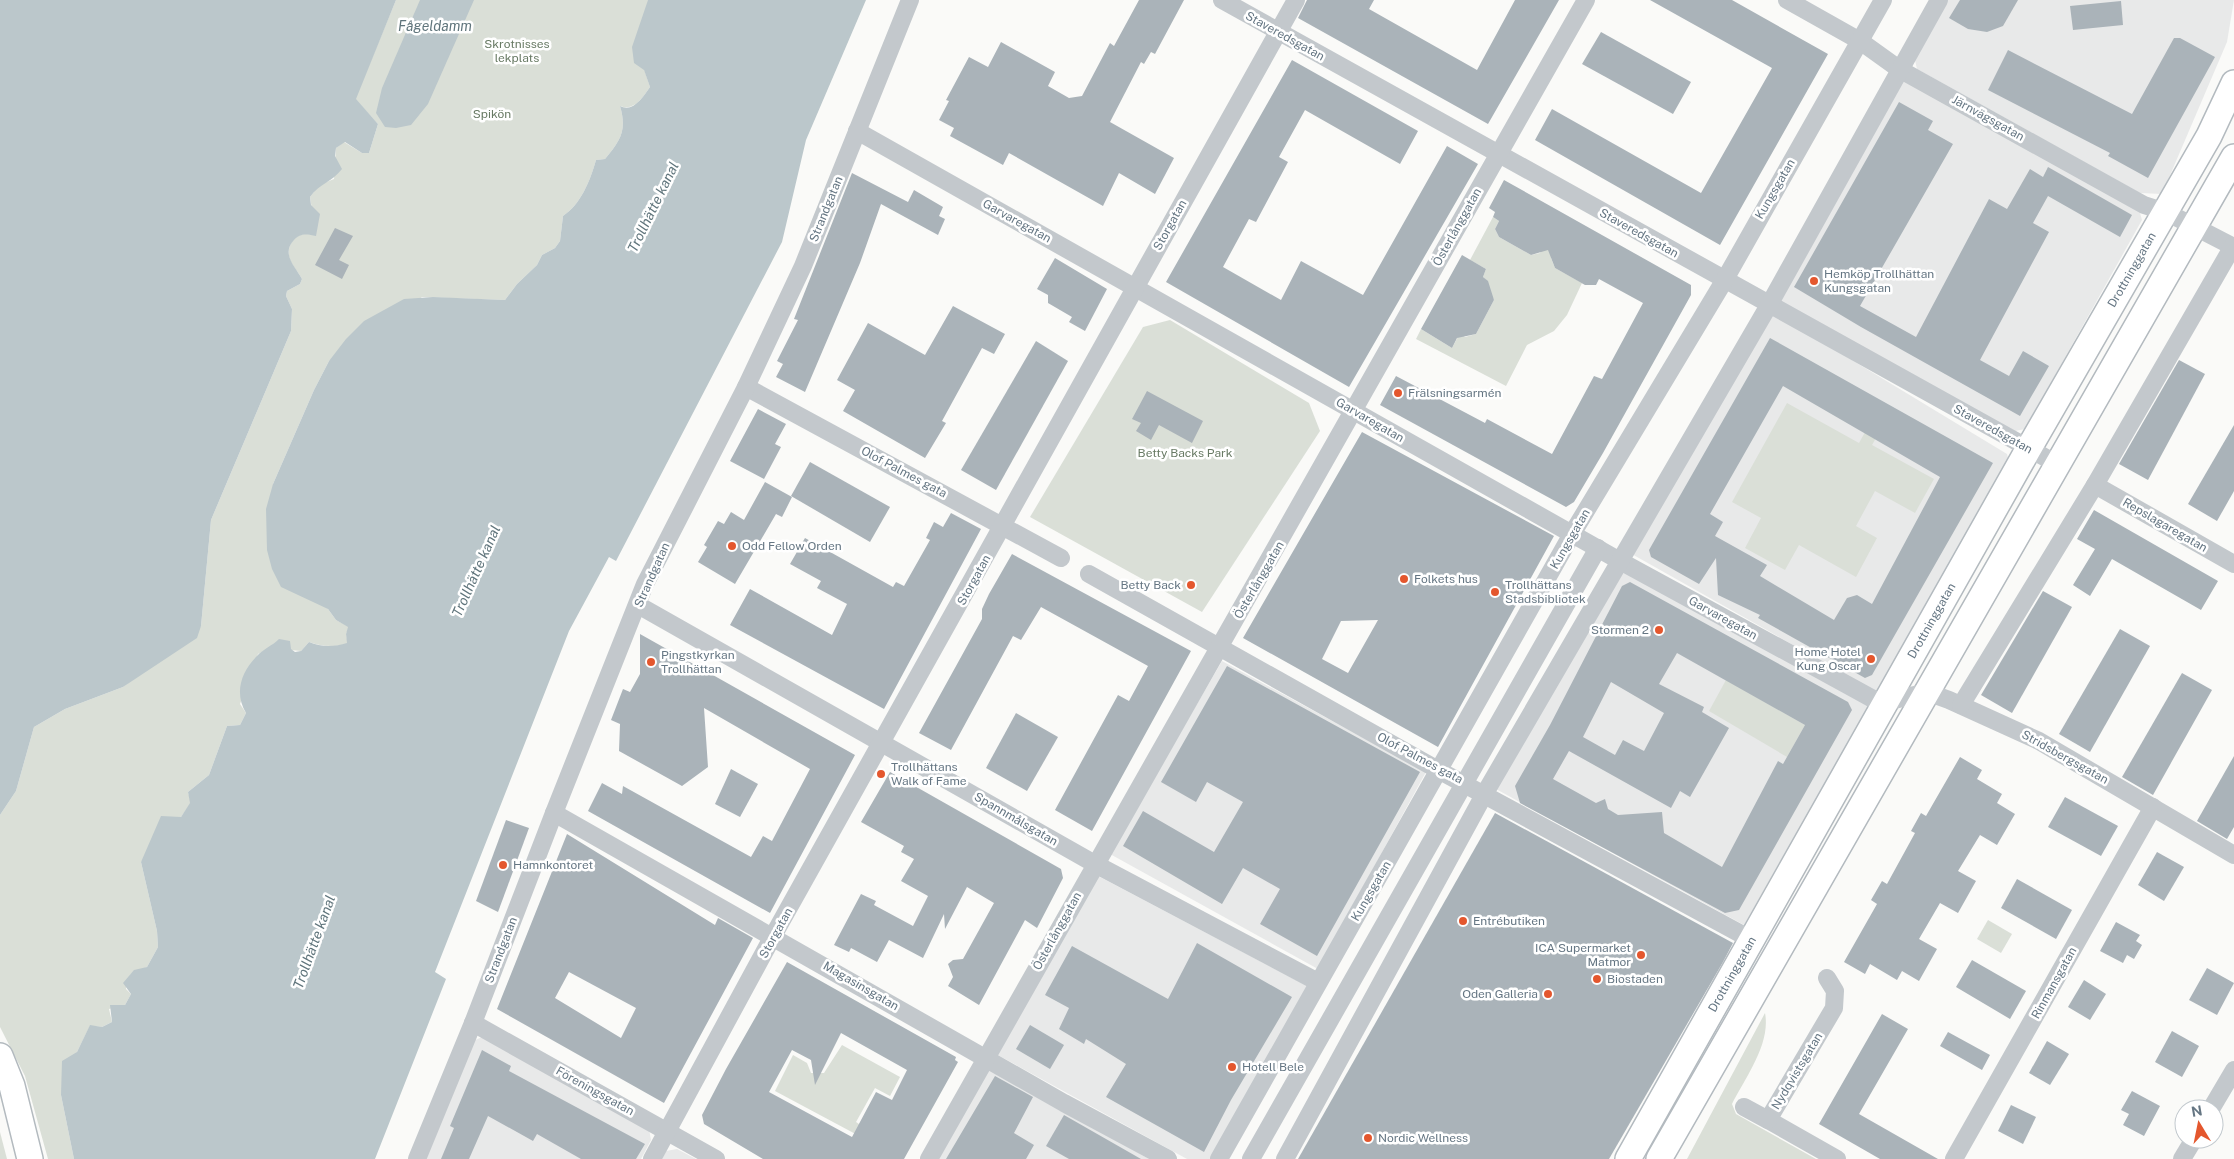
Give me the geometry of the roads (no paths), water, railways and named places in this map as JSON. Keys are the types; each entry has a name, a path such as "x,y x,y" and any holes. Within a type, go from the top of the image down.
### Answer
{"street":[{"name":"Strandgatan","path":"417,1159 473,1023 645,584 746,387 802,266 910,0"},
{"name":"Staveredsgatan","path":"1222,0 1724,281 2057,464"},
{"name":"Storgatan","path":"652,1159 773,936 883,743 1296,0"},
{"name":"Österlånggatan","path":"929,1159 1586,0"},
{"name":"Järnvägsgatan","path":"1787,0 1860,41 1899,69 2144,205 2166,212 2233,246"},
{"name":"Kungsgatan","path":"1219,1159 1318,982 1440,771 1572,534 1724,281 1883,0"},
{"path":"1285,1159 1484,793 1769,305 1939,0"},
{"name":"Drottninggatan","path":"1628,1159 2029,448 2209,136 2234,83"},
{"name":"Garvaregatan","path":"857,131 1620,561 1873,699 1886,702"},
{"path":"1659,1159 2234,157"},
{"path":"1962,706 2095,485 2233,246"},
{"name":"Olof Palmes gata","path":"746,387 1061,558"},
{"name":"Repslagaregatan","path":"2095,485 2234,564"},
{"path":"1251,1159 1598,548"},
{"name":"Olof Palmes gata","path":"1089,574 1440,771 1464,782 1752,940"},
{"name":"Spannmålsgatan","path":"638,605 1095,864 1318,982"},
{"path":"1886,702 1928,692"},
{"name":"Stridsbergsgatan","path":"1928,692 2038,741 2234,855"},
{"name":"Rinmansgatan","path":"1954,1159 2154,807"},
{"name":"Magasinsgatan","path":"554,813 985,1058 1168,1159"},
{"name":"Nydqvistsgatan","path":"1827,978 1835,991 1834,1008 1768,1120 1837,1159"},
{"name":"Föreningsgatan","path":"473,1023 716,1159"},
{"path":"0,1056 12,1086 30,1159"},
{"path":"2217,1099 2234,1070"},
{"path":"1744,1107 1768,1120"}],"water":[{"path":"0,0 396,0 356,99 378,124 369,153 362,153 345,142 336,148 335,156 342,169 310,197 311,205 320,214 316,236 301,235 290,245 290,260 302,279 300,284 287,291 286,296 292,309 291,331 211,520 201,626 197,638 123,687 65,709 34,727 16,791 0,815"},
{"name":"Fågeldamm","path":"420,0 474,0 428,104 411,125 396,128 385,127 376,113 382,88"},
{"name":"Trollhätte kanal","path":"648,0 866,0 806,140 782,242 616,561 609,557 569,631 435,972 446,979 375,1159 74,1159 61,1095 62,1061 77,1052 90,1025 102,1027 112,1022 110,1005 125,1005 131,994 123,983 134,970 147,967 158,947 157,931 141,862 161,816 181,817 190,803 188,792 209,775 227,726 240,725 246,713 240,698 241,683 251,662 259,654 279,639 290,641 291,649 295,652 301,651 309,642 328,646 347,643 346,634 348,627 336,620 328,609 281,587 272,569 267,550 266,509 273,484 314,390 329,361 346,339 364,321 404,299 433,297 505,300 517,284 537,265 542,255 555,248 560,241 563,216 580,199 596,160 605,159 619,140 623,128 620,106 625,108 633,106 650,87 644,70 634,63 632,47"}],"place":[{"name":"Hemköp Trollhättan Kungsgatan","path":"1814,281"},
{"name":"Frälsningsarmén","path":"1398,393"},
{"name":"Odd Fellow Orden","path":"732,546"},
{"name":"Folkets hus","path":"1404,579"},
{"name":"Betty Back","path":"1191,585"},
{"name":"Trollhättans Stadsbibliotek","path":"1495,592"},
{"name":"Stormen 2","path":"1659,630"},
{"name":"Home Hotel Kung Oscar","path":"1871,659"},
{"name":"Pingstkyrkan Trollhättan","path":"651,662"},
{"name":"Trollhättans Walk of Fame","path":"881,774"},
{"name":"Hamnkontoret","path":"503,865"},
{"name":"Entrébutiken","path":"1463,921"},
{"name":"ICA Supermarket Matmor","path":"1641,955"},
{"name":"Biostaden","path":"1597,979"},
{"name":"Oden Galleria","path":"1548,994"},
{"name":"Hotell Bele","path":"1232,1067"},
{"name":"Nordic Wellness","path":"1368,1138"}],"park label":[{"name":"Skrotnisses lekplats","path":"517,51"},
{"name":"Spikön","path":"492,114"},
{"name":"Betty Backs Park","path":"1185,453"}]}
